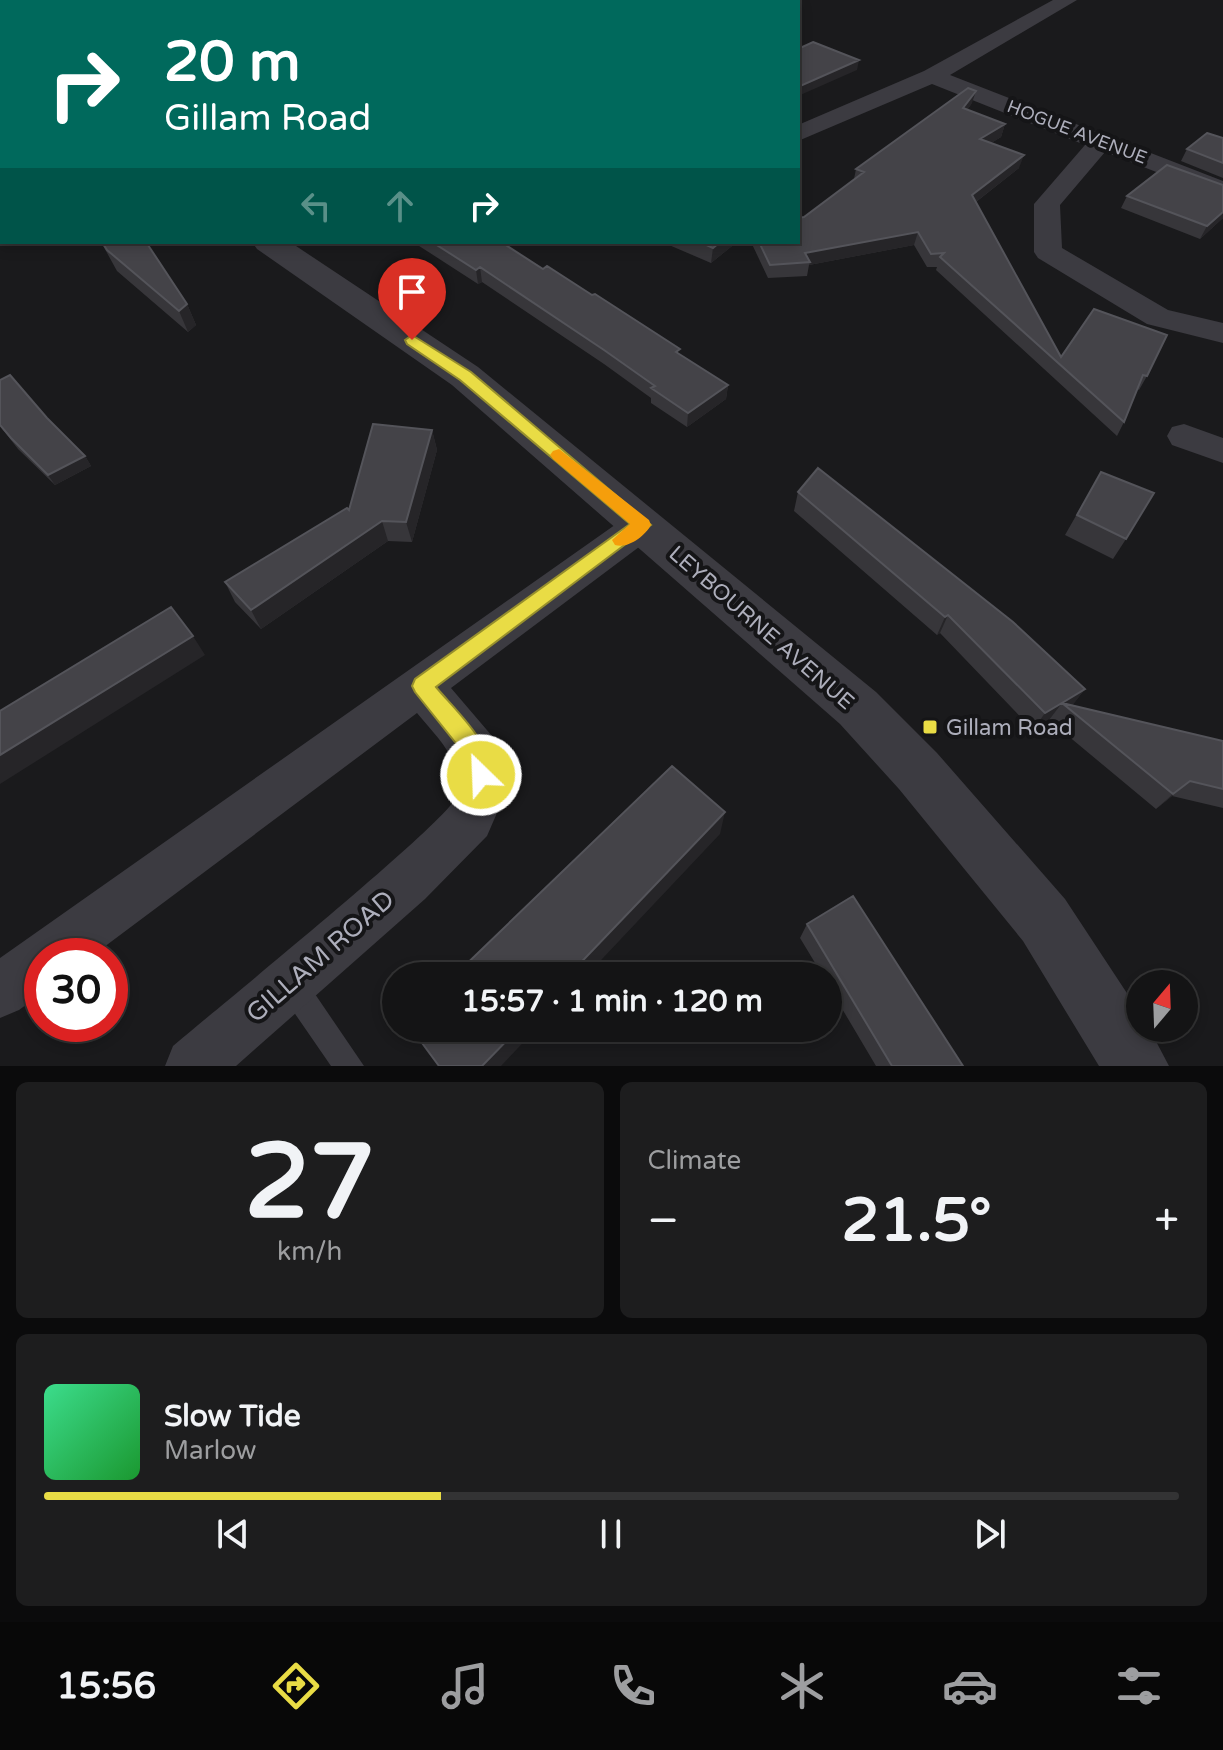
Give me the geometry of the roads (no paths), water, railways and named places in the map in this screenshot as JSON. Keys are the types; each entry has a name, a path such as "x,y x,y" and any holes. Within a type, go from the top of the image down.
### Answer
{"street":[{"path":"800,133 932,76 1067,0"},
{"name":"HOGUE AVENUE","path":"932,76 1223,190"},
{"path":"1101,142 1047,204 1048,252 1158,317 1223,333"},
{"name":"LEYBOURNE AVENUE","path":"271,244 465,376 858,708 918,771 1044,920 1136,1066"},
{"path":"1184,436 1223,451"},
{"path":"73,938 642,525"},
{"name":"GILLAM ROAD","path":"193,1066 407,881 470,820 479,799 481,775 476,751 422,686"},
{"path":"0,991 24,973"}],"lane":[{"path":"290,982 349,1066"}],"place":[{"name":"Gillam Road","path":"930,727"}]}
